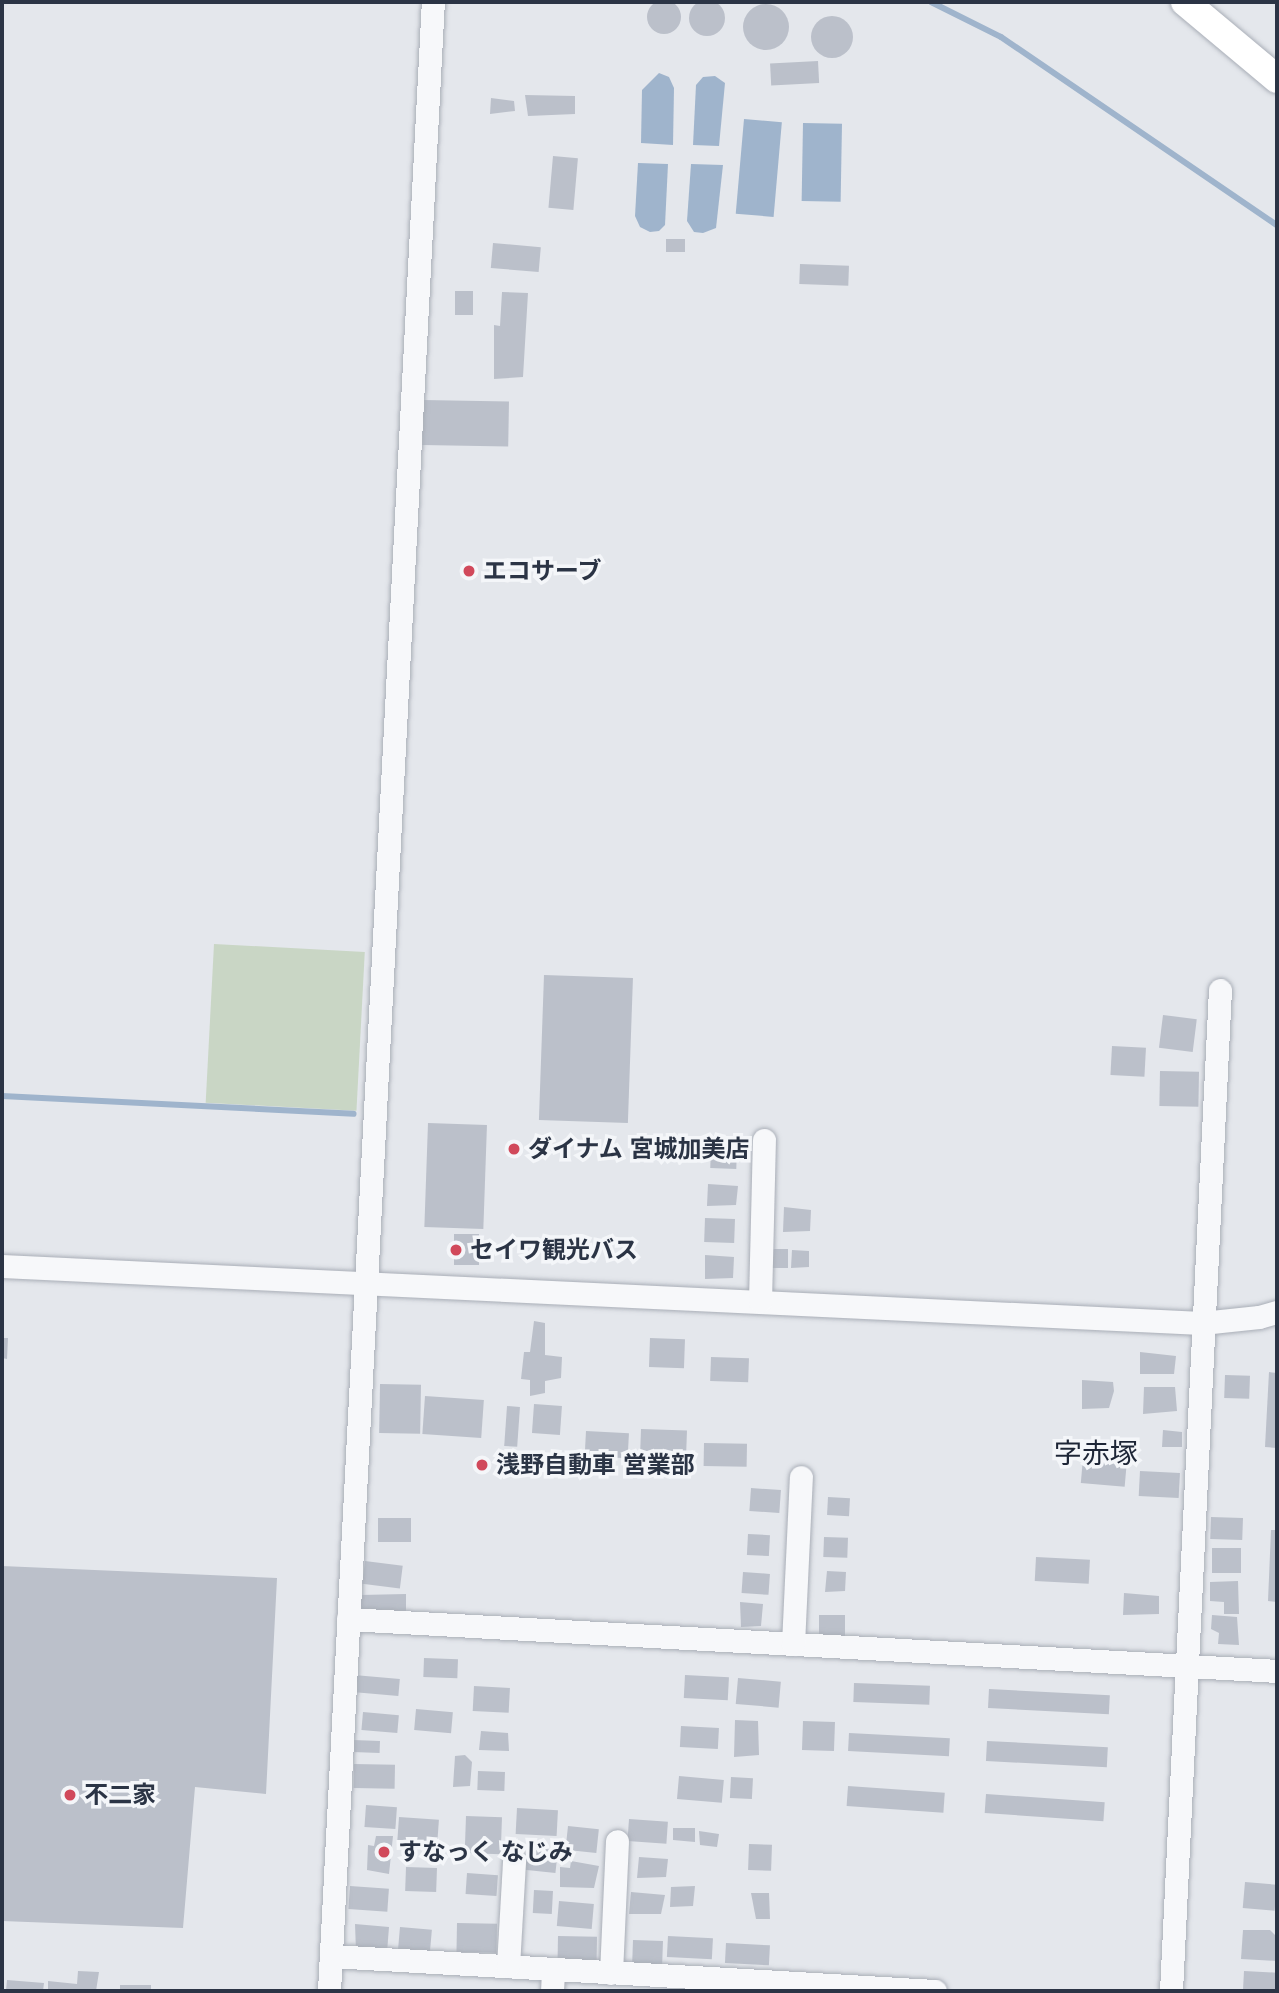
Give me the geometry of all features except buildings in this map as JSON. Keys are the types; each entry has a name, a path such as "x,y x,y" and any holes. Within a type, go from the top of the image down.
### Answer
{"main road":[{"path":"1185,2 1277,79"}],"street":[{"path":"329,1991 433,2"},
{"path":"1171,1991 1220,990"},
{"path":"760,1301 764,1140"},
{"path":"2,1266 1202,1323 1259,1317 1277,1312"},
{"path":"793,1644 801,1477"},
{"path":"348,1619 1277,1671"},
{"path":"611,1973 617,1841"},
{"path":"508,1966 514,1861"},
{"path":"331,1956 508,1966 553,1980 611,1973 664,1983 936,1991"}],"green space":[{"path":"214,944 365,952 356,1111 206,1103"}],"water":[{"path":"659,73 669,77 674,88 673,145 641,143 642,90"},
{"path":"715,76 725,83 719,146 693,145 696,85 703,77"},
{"path":"744,119 782,122 774,217 736,214"},
{"path":"803,123 842,124 841,202 802,201"},
{"path":"638,163 668,164 665,225 659,231 650,232 640,227 635,216"},
{"path":"691,164 723,165 716,228 703,233 694,232 687,221"}],"waterway":[{"path":"931,2 1001,37 1277,225"},
{"path":"2,1096 354,1114"}],"place":[{"name":"エコサーブ","path":"469,571"},
{"name":"ダイナム 宮城加美店","path":"514,1149"},
{"name":"セイワ観光バス","path":"456,1250"},
{"name":"浅野自動車 営業部","path":"482,1465"},
{"name":"不二家","path":"70,1795"},
{"name":"すなっく なじみ","path":"384,1852"}],"district":[{"name":"字赤塚","path":"1096,1454"}]}
